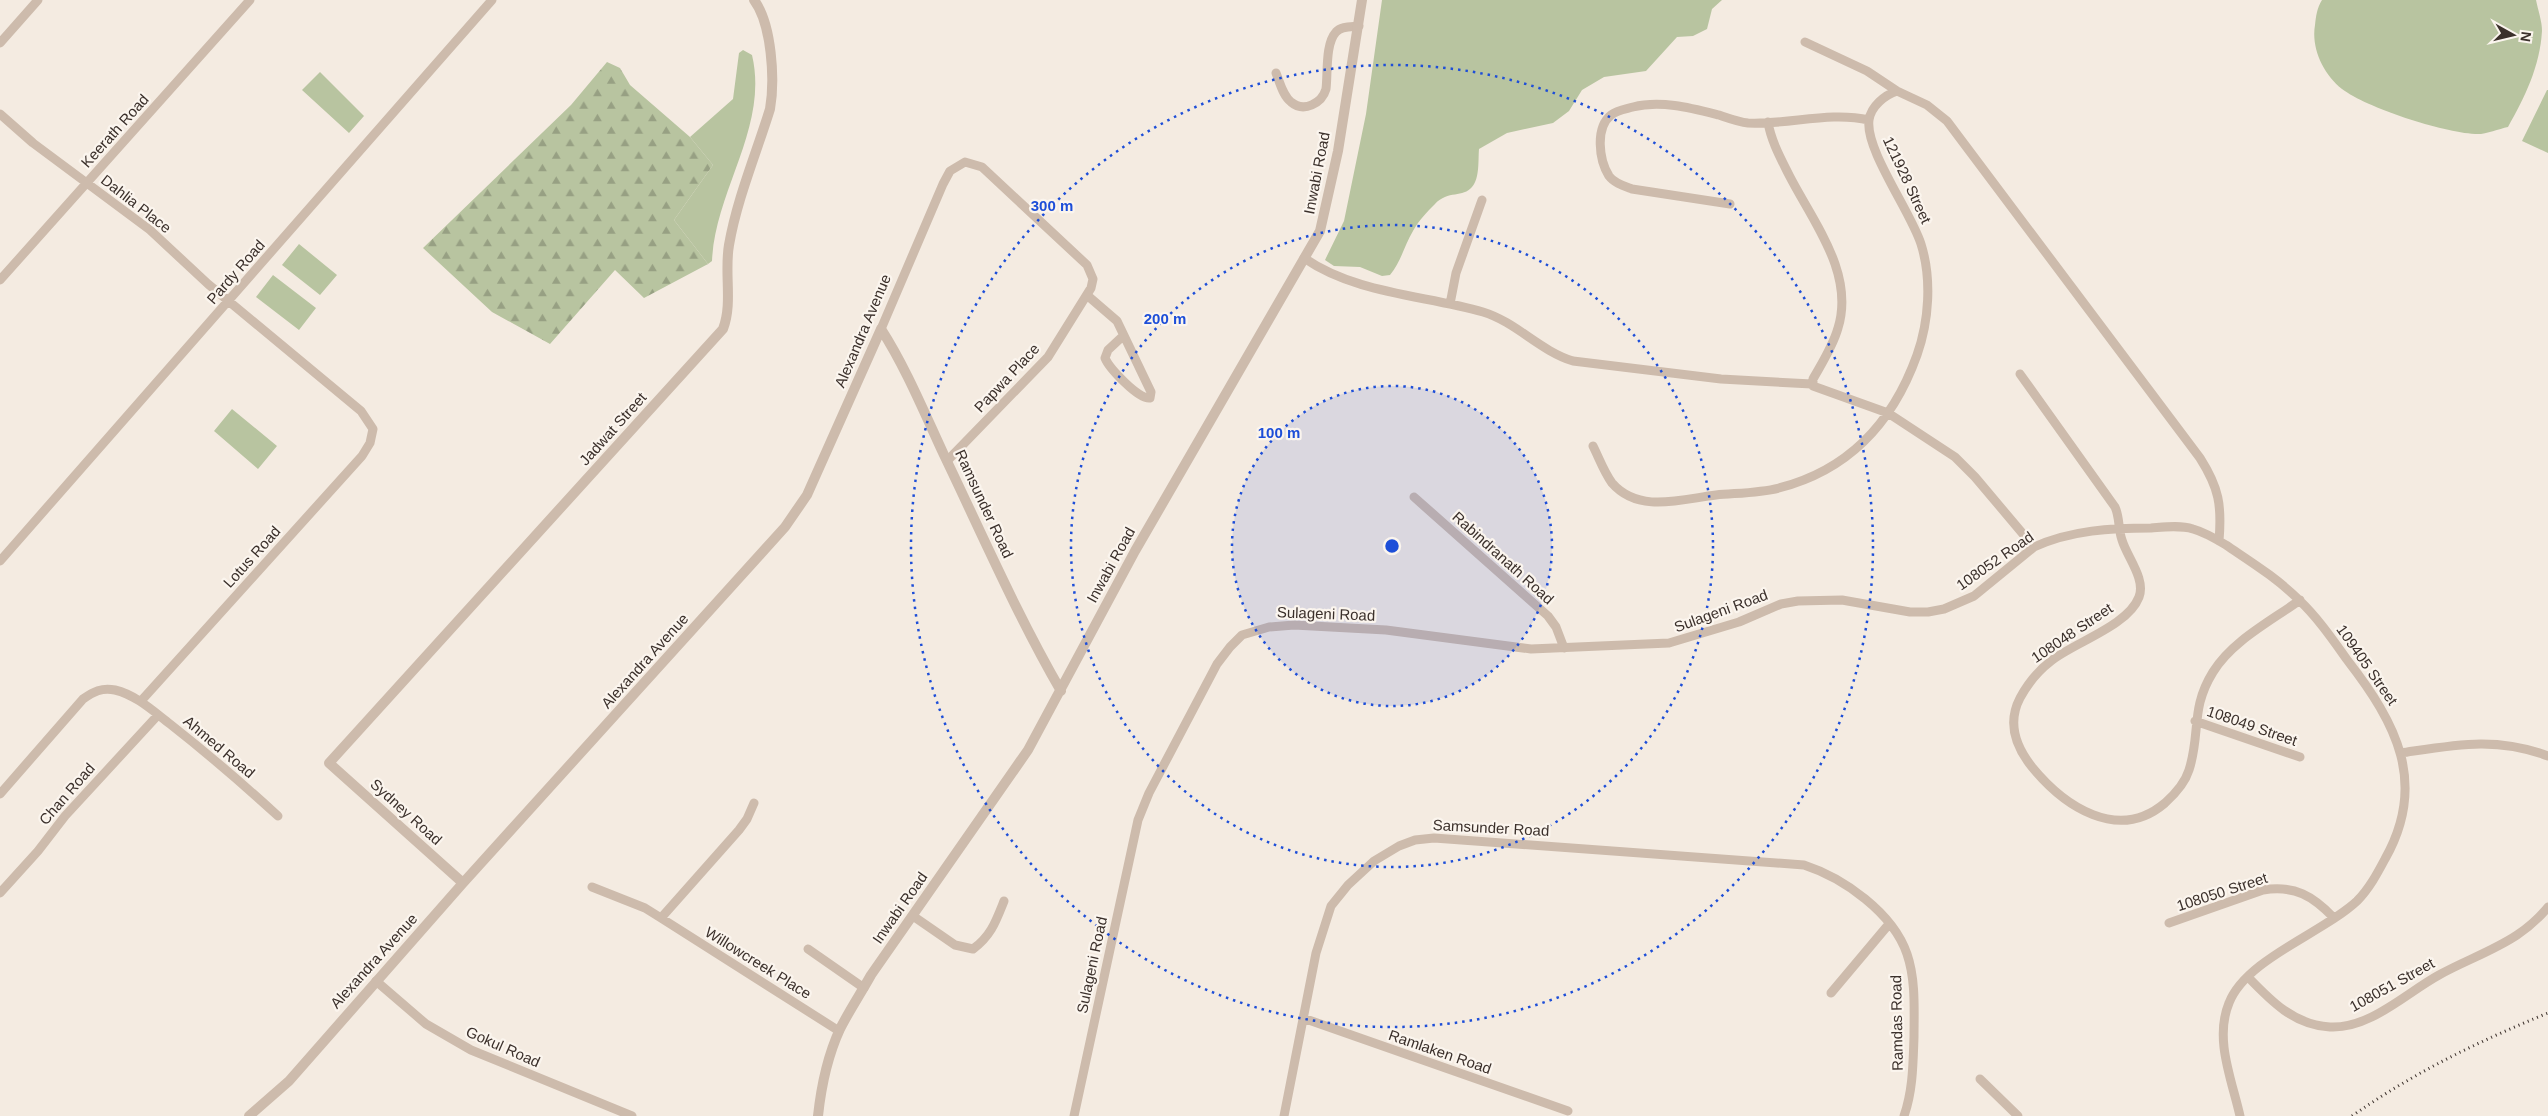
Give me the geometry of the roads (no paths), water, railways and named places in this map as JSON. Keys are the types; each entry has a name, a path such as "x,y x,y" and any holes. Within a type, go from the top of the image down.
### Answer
{"street":[{"path":"0,43 38,0"},
{"name":"Keerath Road","path":"0,280 250,0"},
{"name":"Pardy Road","path":"0,561 492,0"},
{"name":"Jadwat Street","path":"329,763 723,330 726,321 730,239 770,110 773,94 763,20 754,0"},
{"name":"Inwabi Road","path":"818,1116 839,1031 864,988 1010,779 1061,691 1135,551 1320,231 1325,215 1362,0"},
{"path":"1276,73 1282,89 1292,103 1300,106 1316,103 1324,96 1326,89 1331,43 1336,32 1342,28 1359,26"},
{"path":"1805,42 1867,71 1897,91 1927,104 1947,120 2200,458 2213,479 2219,496 2221,515 2219,541"},
{"path":"1730,204 1632,189 1619,184 1610,176 1602,154 1601,133 1606,122 1611,115 1621,110 1654,104 1699,110 1747,123 1843,116 1869,120 1878,102 1897,91"},
{"name":"Dahlia Place","path":"0,114 33,143 150,230 228,301"},
{"name":"121928 Street","path":"1592,446 1609,477 1619,488 1639,499 1671,504 1702,497 1763,491 1800,481 1836,465 1850,456 1888,413 1917,354 1925,324 1927,299 1926,264 1916,231 1879,157 1869,120"},
{"path":"1768,122 1771,135 1785,166 1834,258 1839,280 1842,309 1839,326 1834,342 1812,384"},
{"name":"Papwa Place","path":"947,461 1048,357 1088,296 1093,279 1087,265 982,167 965,162"},
{"name":"Alexandra Avenue","path":"249,1116 288,1081 463,883 785,527 810,489 943,184 950,171 965,162"},
{"path":"1450,304 1456,273 1482,200"},
{"path":"1304,258 1319,268 1353,282 1450,304 1496,318 1557,356 1573,362 1721,379 1812,384 1815,388 1888,413 1955,457 1976,477 2034,547"},
{"path":"1088,296 1117,321 1151,392 1150,398 1141,397 1109,366 1105,358 1108,350 1123,336"},
{"name":"Lotus Road","path":"141,701 362,456 370,443 373,429 361,411 228,301"},
{"name":"Ramsunder Road","path":"881,329 899,360 1032,642 1061,691"},
{"path":"2020,374 2115,507 2119,515 2119,528"},
{"name":"Rabindranath Road","path":"1414,497 1548,616 1556,626 1564,648"},
{"name":"109405 Street","path":"2119,528 2190,528 2219,541 2281,583 2300,600 2373,694 2393,729 2401,753 2404,777 2400,827 2393,844 2367,890 2357,901 2334,918 2248,977 2229,1002 2224,1022 2224,1050 2240,1116"},
{"name":"108052 Road","path":"1798,601 1862,602 1910,612 1944,609 1974,596 2034,547 2068,536 2119,528"},
{"name":"108048 Street","path":"2119,528 2138,578 2140,596 2133,607 2111,626 2076,644 2035,674 2015,708 2013,728 2016,740 2035,770 2063,798 2085,813 2101,819 2125,820 2158,809 2181,786 2189,772 2200,697 2213,671 2234,648 2300,600"},
{"name":"Sulageni Road","path":"1074,1116 1138,820 1198,700 1230,647 1242,635 1269,626 1294,625 1386,630 1531,649 1669,644 1739,622 1781,604 1798,601"},
{"path":"0,794 83,699 95,691 104,689 124,692 141,701"},
{"name":"Ahmed Road","path":"141,701 199,746 278,816"},
{"name":"Chan Road","path":"0,893 38,851 72,808 158,715"},
{"name":"108049 Street","path":"2196,721 2300,757"},
{"path":"2401,753 2477,743 2497,743 2517,746 2548,756"},
{"name":"Sydney Road","path":"329,763 463,883"},
{"path":"661,918 739,830 752,811 754,804"},
{"name":"Samsunder Road","path":"1284,1116 1316,953 1331,906 1348,886 1374,861 1398,846 1415,840 1434,838 1541,844 1611,852 1787,863 1804,865 1826,874"},
{"name":"Ramdas Road","path":"1826,874 1853,888 1889,924 1907,954 1912,981 1912,1079 1910,1101 1904,1116"},
{"name":"Willowcreek Place","path":"592,886 661,918 839,1031"},
{"name":"108050 Street","path":"2169,923 2263,890 2274,888 2305,893 2320,903 2334,918"},
{"path":"913,916 955,945 974,949 993,930 1004,901"},
{"name":"108051 Street","path":"2248,977 2276,1006 2295,1018 2330,1027 2348,1025 2364,1020 2439,976 2516,936 2538,919 2548,907"},
{"path":"1831,993 1889,924"},
{"path":"808,949 864,988"},
{"name":"Gokul Road","path":"376,981 426,1024 471,1050 632,1116"},
{"name":"Ramlaken Road","path":"1303,1018 1568,1111"},
{"path":"1980,1079 2018,1116"}],"railway":[{"path":"2352,1116 2375,1100 2447,1059 2548,1013"}]}
